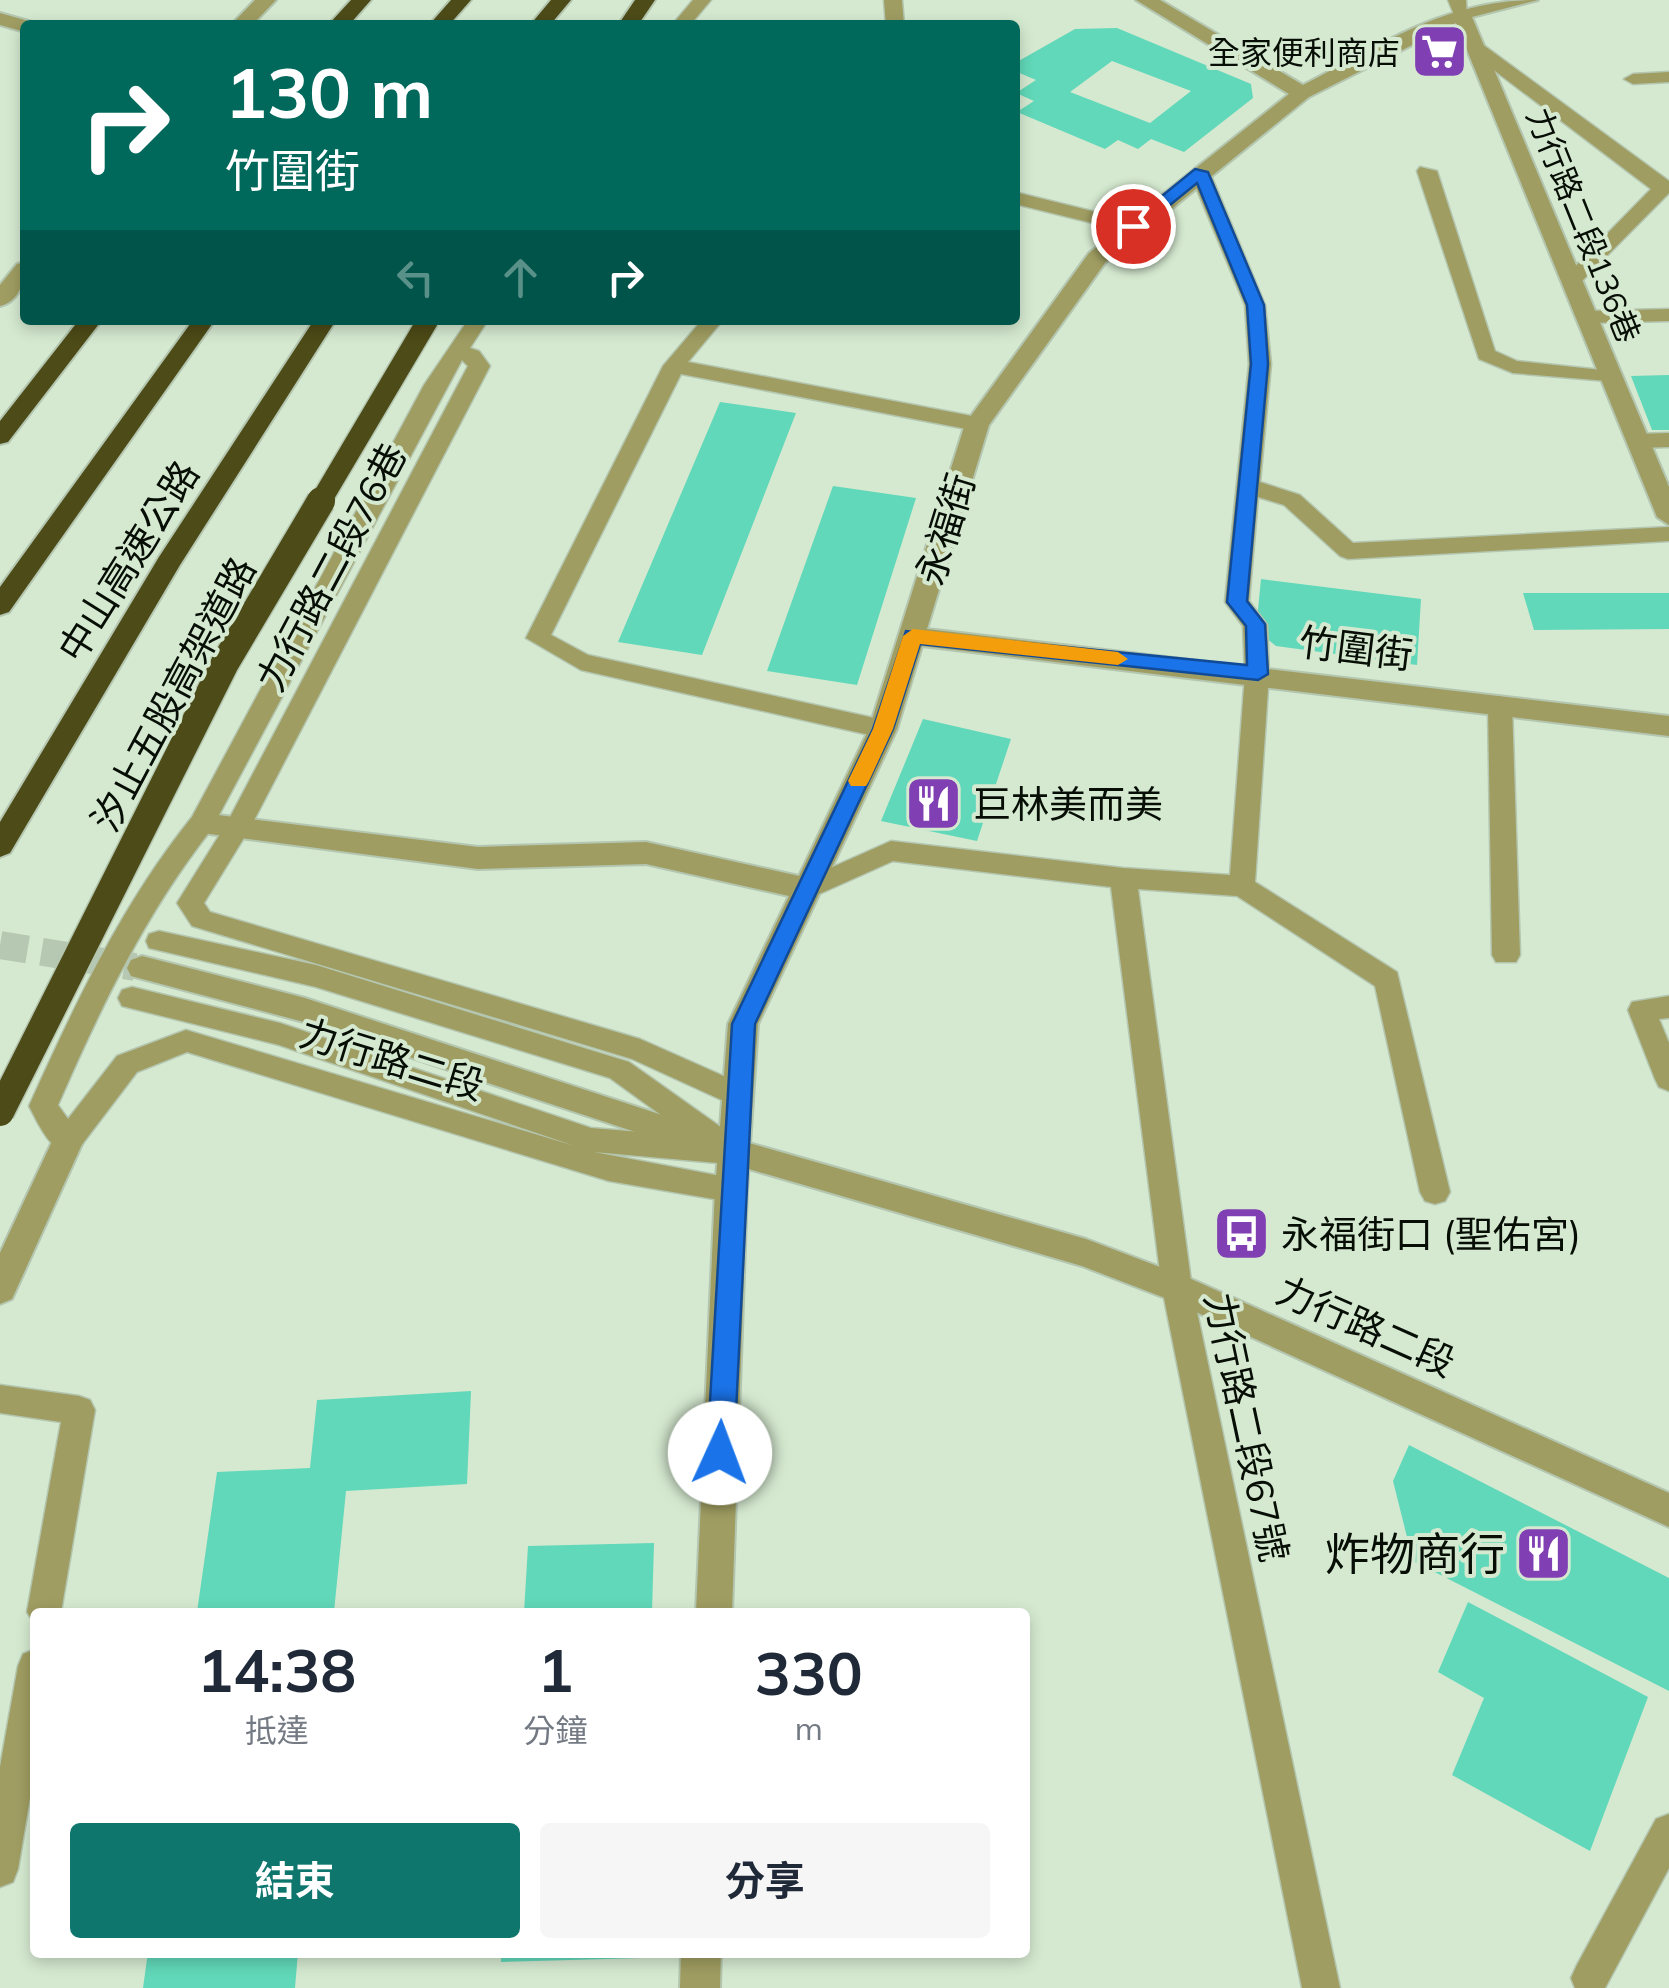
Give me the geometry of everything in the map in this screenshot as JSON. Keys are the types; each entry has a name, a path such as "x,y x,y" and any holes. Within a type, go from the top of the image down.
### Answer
{"highway":[{"path":"343,20 362,0"},
{"path":"443,20 461,0"},
{"path":"544,20 560,0"},
{"path":"0,437 87,325"},
{"name":"中山高速公路","path":"0,606 200,325"},
{"name":"中山高速公路","path":"0,846 168,562 322,325"},
{"name":"汐止五股高架道路","path":"0,1112 225,663 425,325"}],"street":[{"path":"246,20 266,0"},
{"path":"1146,0 1302,92"},
{"name":"永福街","path":"714,1608 731,1190 743,1024 883,729 977,424 1097,258 1302,92 1459,6 1528,0"},
{"name":"力行路二段136巷","path":"1459,6 1669,517"},
{"path":"0,299 16,270"},
{"name":"竹圍街","path":"913,636 1258,674 1669,726"},
{"path":"202,823 478,858 646,853 808,889"},
{"name":"力行路二段","path":"137,983 305,1010 734,1152 1086,1253 1177,1288 1669,1510"},
{"path":"0,1288 67,1142"},
{"path":"700,1988 701,1958"}],"lane":[{"path":"686,20 702,0"},
{"path":"1476,48 1666,187 1572,280"},
{"path":"1633,79 1669,77"},
{"path":"1427,171 1486,356 1513,367 1611,377"},
{"path":"1200,172 1255,305 1260,364 1237,602 1256,624 1258,674 1242,886"},
{"path":"1020,199 1133,226"},
{"path":"1586,317 1669,315"},
{"name":"力行路二段76巷","path":"67,1142 43,1106 83,1015 170,860 202,823 456,352 475,325"},
{"path":"710,325 674,366 538,638 581,662 883,729"},
{"name":"力行路二段76巷","path":"237,828 479,366 472,355 456,352"},
{"path":"674,366 977,424"},
{"path":"1638,442 1669,440"},
{"path":"1249,486 1292,500 1348,550 1669,534"},
{"path":"1500,704 1506,955"},
{"path":"237,828 190,903 201,919 640,1050 736,1094"},
{"path":"808,889 891,851 1123,878 1242,886 1387,980 1435,1192"},
{"name":"力行路二段67號","path":"1123,878 1177,1288 1321,1988"},
{"name":"力行路二段","path":"159,941 316,976 620,1070 734,1152"},
{"path":"1669,1007 1642,1010 1669,1079"},
{"name":"力行路二段","path":"67,1142 127,1064 186,1041 609,1168 731,1190"},
{"path":"0,1399 79,1410 45,1608"},
{"path":"0,1869 30,1695"},
{"path":"1590,1978 1669,1832"}],"building":[{"path":"1117,28 1251,84 1253,98 1184,152 1151,139 1138,149 1118,140 1105,149 1020,113 1034,101 1020,95 1020,90 1036,80 1020,73 1020,60 1075,29","holes":["1112,61 1191,91 1150,123 1070,92"]},
{"path":"1669,375 1669,430 1652,430 1631,376"},
{"path":"720,402 796,413 702,655 618,642"},
{"path":"833,486 916,498 857,685 767,671"},
{"path":"1261,579 1421,599 1417,665 1276,646 1256,630"},
{"path":"1523,593 1669,593 1669,629 1534,630"},
{"path":"923,719 1011,739 977,841 881,821"},
{"path":"471,1391 467,1484 346,1491 334,1608 198,1608 217,1472 310,1468 317,1400"},
{"path":"1409,1445 1669,1578 1669,1691 1413,1561 1393,1481"},
{"path":"654,1543 652,1608 524,1608 528,1546"},
{"path":"1468,1602 1648,1697 1590,1851 1452,1775 1484,1698 1438,1672"},
{"path":"147,1958 298,1958 295,1988 143,1988"},
{"path":"501,1958 642,1958 501,1962"}],"tunnel":[{"path":"0,945 135,967"}],"slow traffic":[{"path":"858,781 883,729 913,636 1118,659"}],"place":[{"name":"全家便利商店","path":"1439,52"},
{"name":"巨林美而美","path":"934,804"},
{"name":"永福街口 (聖佑宮)","path":"1242,1234"},
{"name":"炸物商行","path":"1544,1553"}],"route":[{"path":"720,1453 736,1094 743,1024 883,729 913,636 1258,674 1256,624 1237,602 1260,364 1255,305 1200,172 1133,226"}]}
